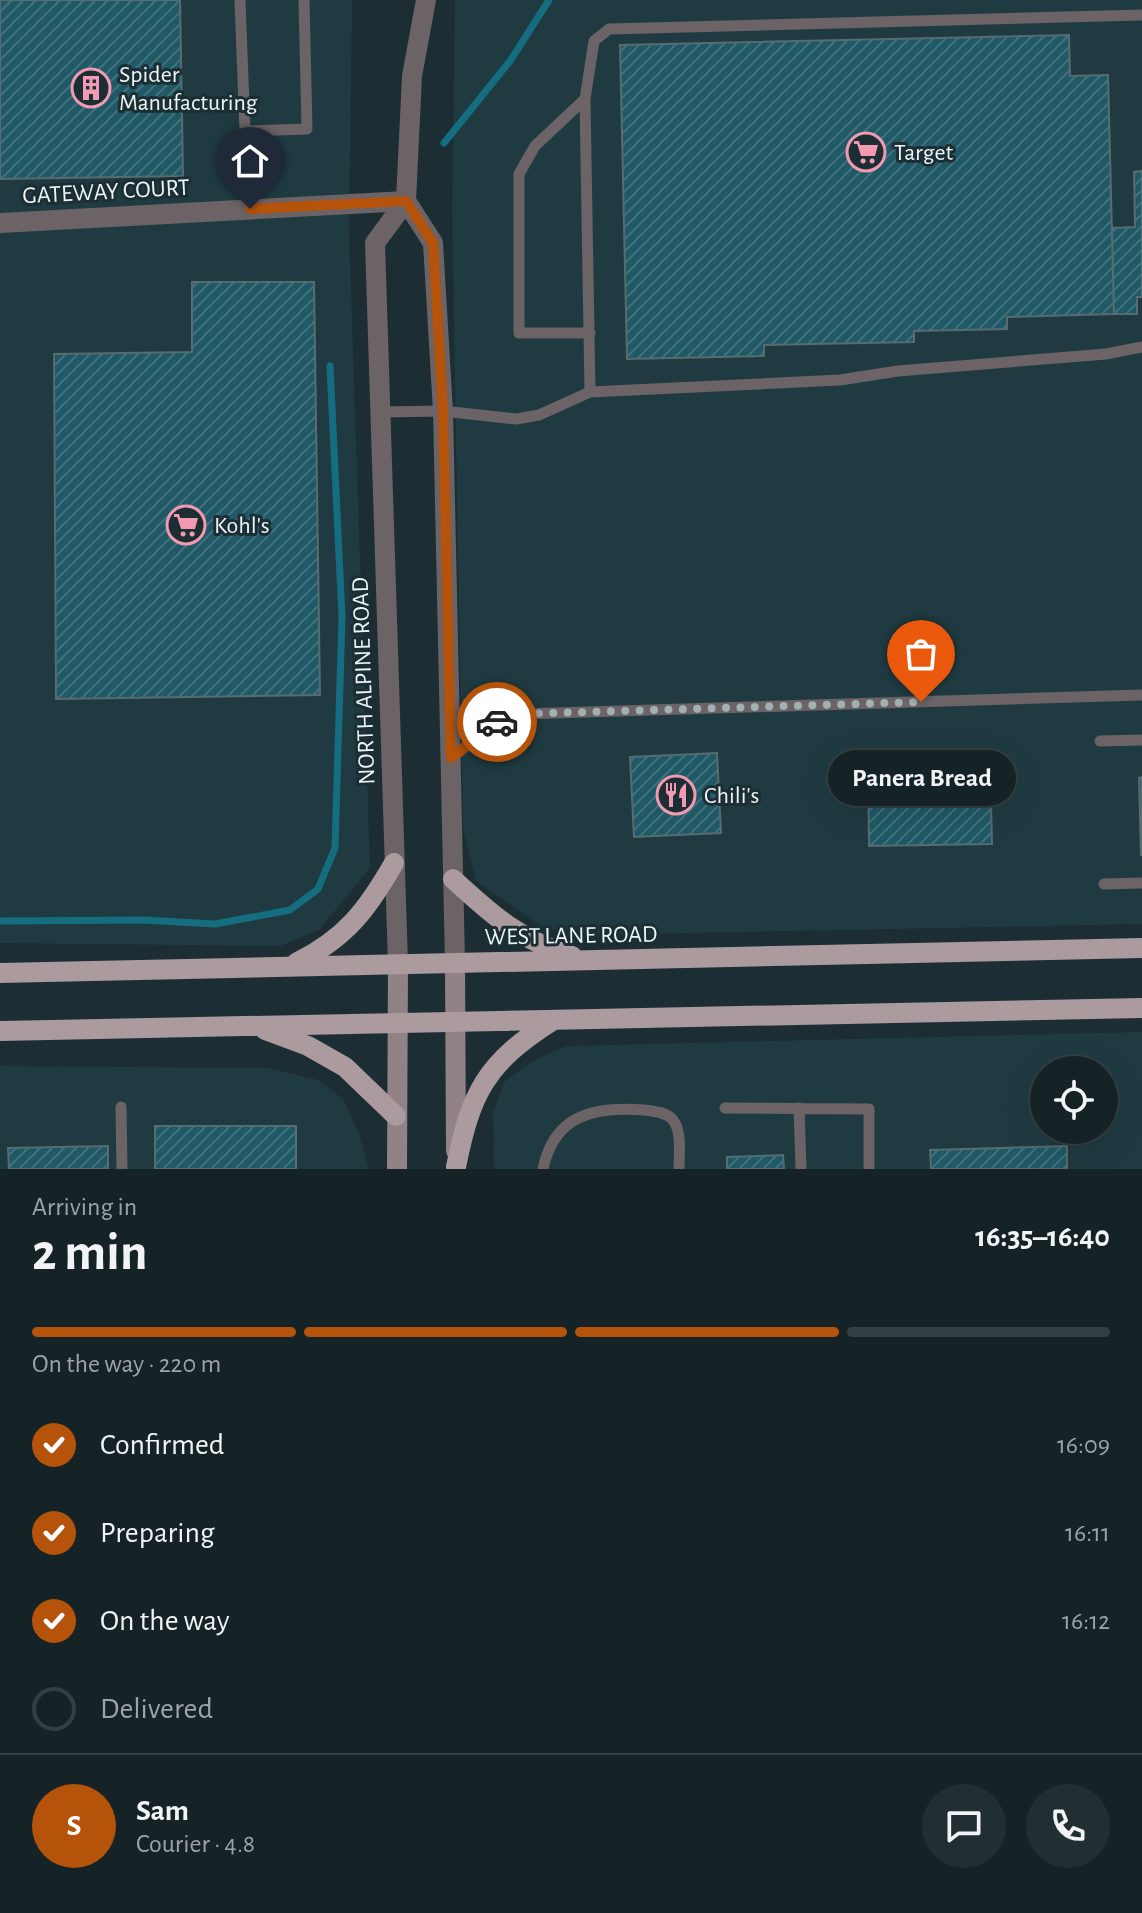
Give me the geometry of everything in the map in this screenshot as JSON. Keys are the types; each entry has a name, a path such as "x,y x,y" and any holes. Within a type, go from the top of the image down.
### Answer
{"main road":[{"path":"289,967 330,946 373,901 394,863"},
{"path":"453,879 489,913 531,943 587,961"},
{"name":"WEST LANE ROAD","path":"0,973 1142,948"},
{"path":"455,963 456,1168"},
{"name":"NORTH ALPINE ROAD","path":"397,1169 398,964"},
{"path":"0,1031 1142,1008"},
{"path":"456,1168 465,1119 487,1075 519,1042 554,1020"},
{"path":"254,1026 308,1046 345,1067 396,1116"}],"street":[{"path":"426,0 412,76 406,201 433,243 443,411 455,963"},
{"name":"GATEWAY COURT","path":"0,223 406,201"},
{"name":"NORTH ALPINE ROAD","path":"398,964 375,243 406,201"}],"lane":[{"path":"240,0 245,131 307,129 304,0"},
{"path":"590,392 585,99 594,41 609,29 626,26 1142,15"},
{"path":"585,99 535,146 519,174 519,333 590,333"},
{"path":"380,412 443,411 516,419 539,415 590,392 840,380 898,371 1106,354 1142,347"},
{"path":"451,758 497,722 521,714 1142,695"},
{"path":"1100,741 1142,740"},
{"path":"1104,884 1142,883"},
{"path":"121,1107 122,1169"},
{"path":"725,1108 869,1109 869,1169"},
{"path":"799,1108 801,1169"},
{"path":"543,1169 554,1138 573,1120 587,1112 632,1109 664,1114 673,1120 678,1133 679,1169"}],"shaded area":[{"path":"0,0 352,0 349,229 370,868 319,930 280,946 0,943"},
{"path":"455,0 1142,0 1142,924 589,935 544,928 476,881 463,827 452,211"},
{"path":"1142,1032 1142,1169 494,1169 493,1113 505,1081 535,1060 567,1046"},
{"path":"0,1066 268,1068 318,1080 343,1099 360,1136 368,1169 0,1169"}],"building":[{"name":"Spider Manufacturing","path":"0,0 180,0 183,176 0,179"},
{"name":"Target","path":"1069,35 1070,76 1108,75 1114,314 1007,317 1007,329 914,331 914,342 764,345 764,356 627,359 620,45"},
{"path":"1142,171 1142,297 1137,297 1137,314 1114,314 1112,228 1135,227 1134,172"},
{"name":"Kohl's","path":"192,282 314,282 320,695 56,699 54,354 192,352"},
{"name":"Chili's","path":"717,753 721,833 634,837 630,757"},
{"path":"990,760 992,844 869,846 868,762"},
{"path":"1142,777 1142,855 1141,855 1139,778"},
{"path":"155,1126 296,1126 296,1169 155,1169"},
{"path":"108,1146 108,1169 9,1169 8,1148"},
{"path":"1067,1146 1067,1169 931,1169 930,1150"},
{"path":"783,1155 784,1169 727,1169 727,1157"}],"waterway":[{"path":"444,143 510,61 549,0"},
{"path":"0,921 143,920 215,924 290,910 318,889 335,848 342,617 330,366"}],"way so far":[{"path":"497,722 521,714 921,702"}],"place":[{"name":"Spider Manufacturing","path":"91,88"},
{"name":"Target","path":"866,152"},
{"name":"Kohl's","path":"186,525"},
{"name":"Panera Bread","path":"921,702"},
{"name":"Chili's","path":"676,795"}],"route":[{"path":"250,209 406,201 433,243 443,411 451,758 497,722"}]}
